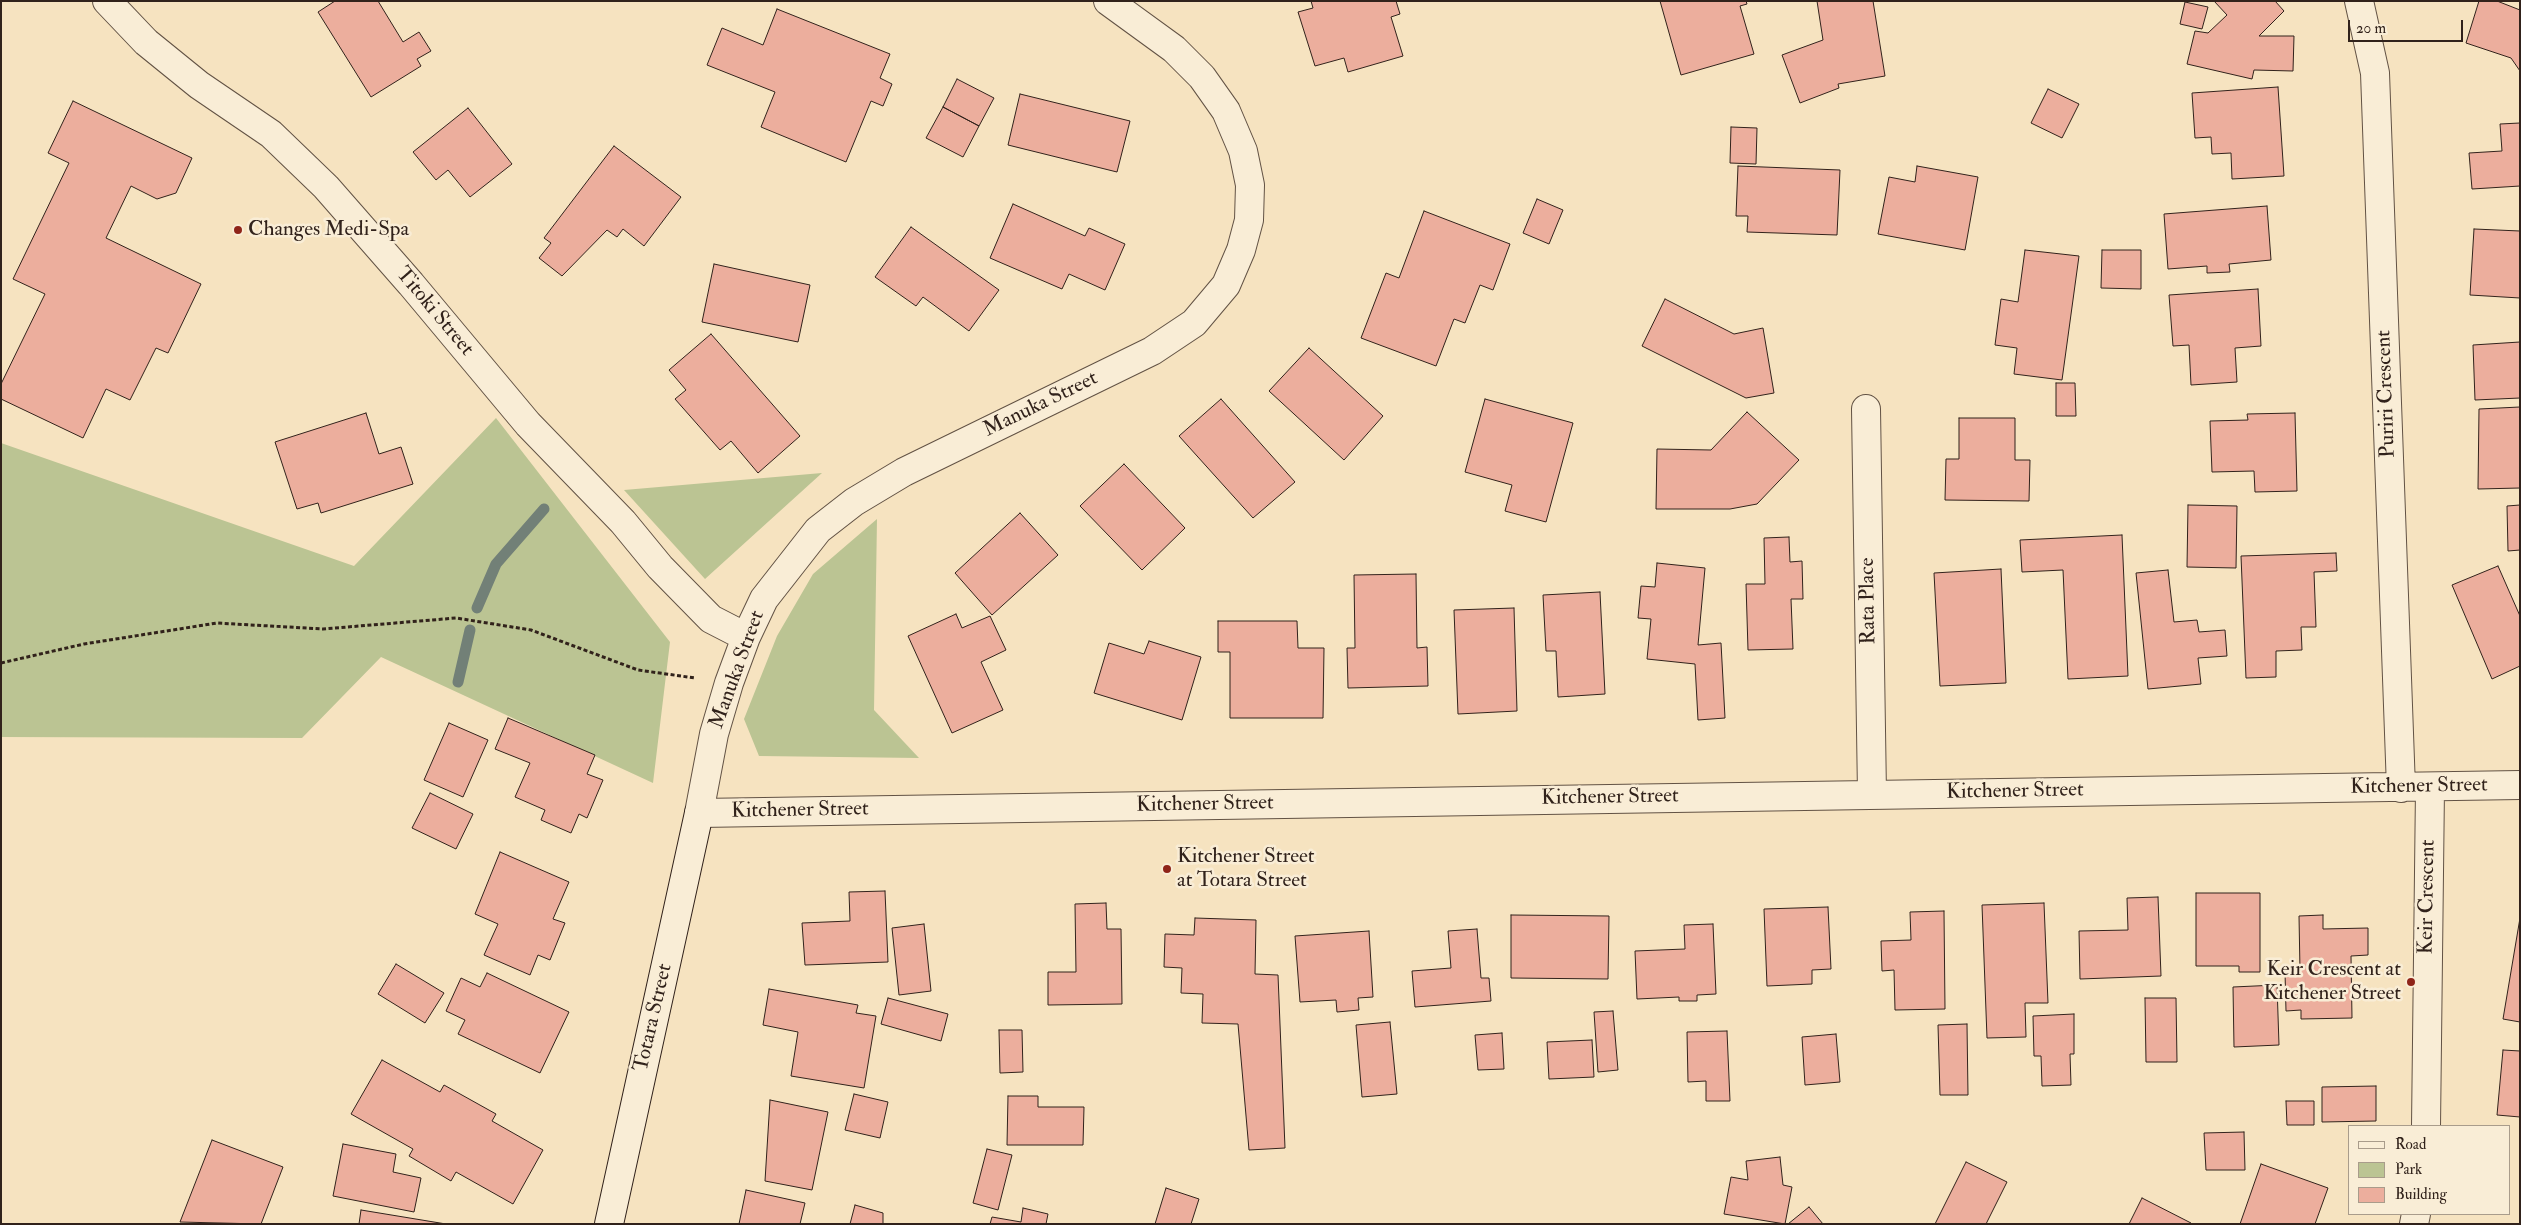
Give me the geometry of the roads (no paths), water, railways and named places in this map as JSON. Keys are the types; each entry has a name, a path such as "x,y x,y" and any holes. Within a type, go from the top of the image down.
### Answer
{"street":[{"name":"Titoki Street","path":"107,1 146,42 199,85 271,134 326,188 411,284 528,424 623,522 660,567 711,619 746,637"},
{"name":"Manuka Street","path":"699,813 714,734 729,683 746,637 764,599 818,530 854,502 904,472 1152,351 1194,323 1226,285 1241,250 1249,220 1250,185 1243,152 1226,111 1202,77 1174,49 1108,1"},
{"name":"Puriri Crescent","path":"2358,1 2375,73 2400,788"},
{"name":"Rata Place","path":"1866,408 1872,794"},
{"name":"Kitchener Street","path":"699,813 1872,794 2430,788 2520,785"},
{"name":"Keir Crescent","path":"2426,1125 2430,788"},
{"name":"Totara Street","path":"609,1224 699,813"}],"waterway":[{"path":"477,608 496,564 544,509"},
{"path":"458,682 470,630"}],"place":[{"name":"Changes Medi-Spa","path":"238,230"},
{"name":"Kitchener Street at Totara Street","path":"1167,869"},
{"name":"Keir Crescent at Kitchener Street","path":"2411,982"}]}
